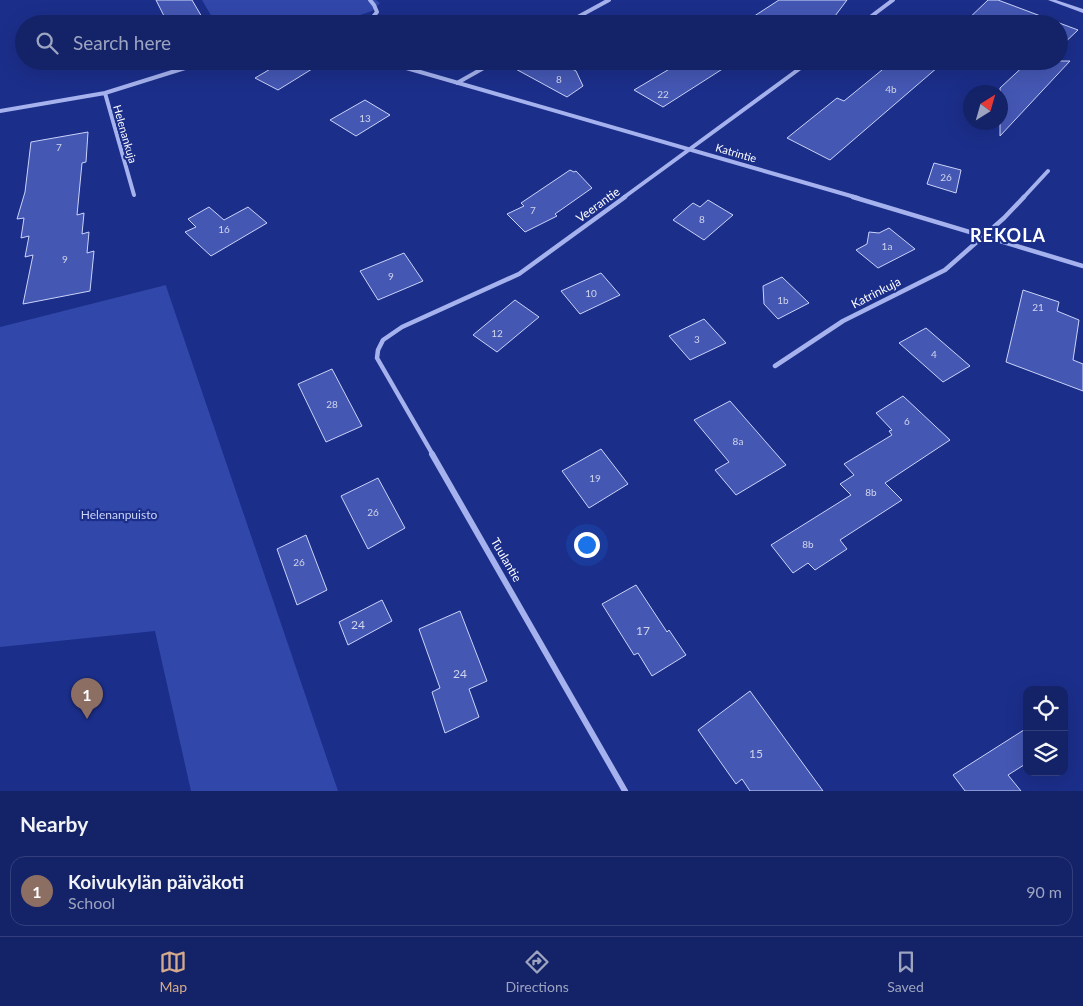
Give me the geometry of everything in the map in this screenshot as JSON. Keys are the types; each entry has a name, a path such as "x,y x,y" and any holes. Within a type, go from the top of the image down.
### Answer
{"street":[{"path":"370,0 377,6 378,11 375,15"},
{"path":"582,15 609,0"},
{"path":"873,15 893,0"},
{"path":"1051,0 1083,12"},
{"path":"105,94 179,70"},
{"name":"Katrintie","path":"413,70 691,149 1083,266"},
{"path":"457,83 480,70"},
{"name":"Veerantie","path":"383,340 402,327 519,274 798,70"},
{"name":"Helenankuja","path":"0,111 105,94 134,195"},
{"name":"Katrinkuja","path":"775,366 843,320 944,270 1004,218 1048,171"},
{"name":"Tuulantie","path":"383,340 378,350 378,358 625,791"}],"green space":[{"path":"202,0 376,0 380,3 372,11 360,15 211,15"},
{"name":"Helenanpuisto","path":"166,285 338,791 191,791 155,631 0,647 0,327"}],"building":[{"path":"156,0 192,0 201,15 164,15"},
{"path":"779,0 847,0 836,15 756,15"},
{"path":"988,0 998,0 1038,15 972,15"},
{"path":"1068,26 1078,30 1068,39"},
{"path":"269,70 310,70 278,90 255,78"},
{"path":"518,70 574,70 583,86 567,97"},
{"path":"668,70 721,70 663,107 634,90"},
{"path":"882,70 935,70 830,160 787,138 837,98 844,101"},
{"path":"1019,70 1062,70 1008,127 1008,85 1003,85"},
{"path":"365,100 390,115 356,136 330,120"},
{"path":"1000,130 1006,130 1000,136"},
{"path":"88,132 86,162 82,163 77,215 84,213 82,234 89,232 87,253 94,251 90,291 23,304 33,255 25,257 29,236 21,238 24,218 17,219 25,192 31,142"},
{"path":"934,163 961,170 956,193 927,184"},
{"path":"570,170 576,171 592,188 555,214 557,216 525,232 507,214 524,206 521,203"},
{"path":"708,200 733,215 704,240 673,220 693,203 700,207"},
{"path":"209,207 224,220 248,207 267,223 211,256 185,232 196,227 188,219"},
{"path":"889,228 915,249 878,268 856,250 867,244 869,232 879,233"},
{"path":"404,253 423,281 378,300 360,271"},
{"path":"601,273 620,295 580,314 561,291"},
{"path":"782,277 809,303 778,319 764,304 763,286"},
{"path":"1023,290 1059,302 1057,311 1079,320 1073,360 1083,364 1083,391 1006,362"},
{"path":"515,300 539,317 497,352 473,335"},
{"path":"704,319 726,343 690,360 669,336"},
{"path":"926,328 970,366 943,382 899,343"},
{"path":"332,369 362,426 326,442 298,384"},
{"path":"903,396 950,440 885,483 902,500 840,540 847,549 815,570 808,563 793,573 771,545 851,495 840,484 854,475 844,464 892,435 889,431 892,430 876,413"},
{"path":"730,401 786,465 736,495 715,470 729,462 694,420"},
{"path":"601,449 628,484 589,508 562,471"},
{"path":"378,478 405,528 368,549 341,496"},
{"path":"306,535 327,590 297,605 277,549"},
{"path":"636,585 667,632 669,630 686,655 652,676 638,653 634,655 602,604"},
{"path":"382,600 392,621 348,645 339,622"},
{"path":"460,611 487,681 469,689 479,717 445,733 432,692 440,688 419,629"},
{"path":"750,691 823,791 750,791 742,779 736,784 698,730"},
{"path":"1023,731 1023,766 1008,775 1021,791 965,791 953,775"}],"place":[{"name":"Koivukylän päiväkoti","path":"87,719"}],"district":[{"name":"REKOLA","path":"1008,236"}]}
